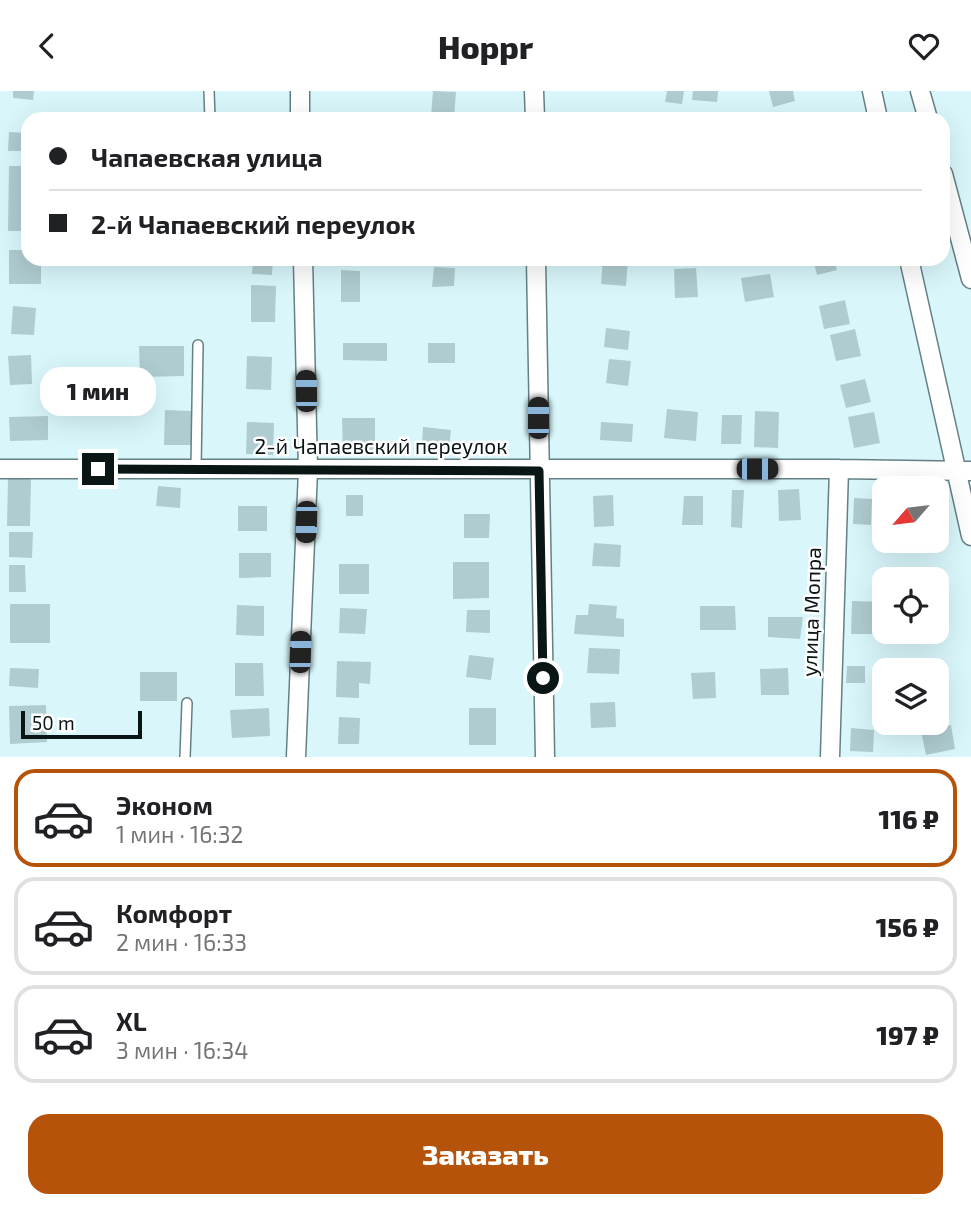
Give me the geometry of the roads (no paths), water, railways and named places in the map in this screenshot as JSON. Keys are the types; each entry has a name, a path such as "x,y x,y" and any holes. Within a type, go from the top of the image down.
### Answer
{"street":[{"path":"300,91 300,112"},
{"path":"534,91 535,112"},
{"path":"872,91 876,112"},
{"path":"920,91 926,112"},
{"path":"950,188 963,214 971,279"},
{"path":"296,757 307,470 303,266"},
{"path":"536,266 545,757"},
{"path":"911,266 964,471 971,536"},
{"name":"2-й Чапаевский переулок","path":"0,470 196,468 964,471"},
{"name":"улица Мопра","path":"830,757 839,469"}],"lane":[{"path":"209,91 209,112"},
{"path":"196,468 198,345"},
{"path":"185,757 187,703"}]}
